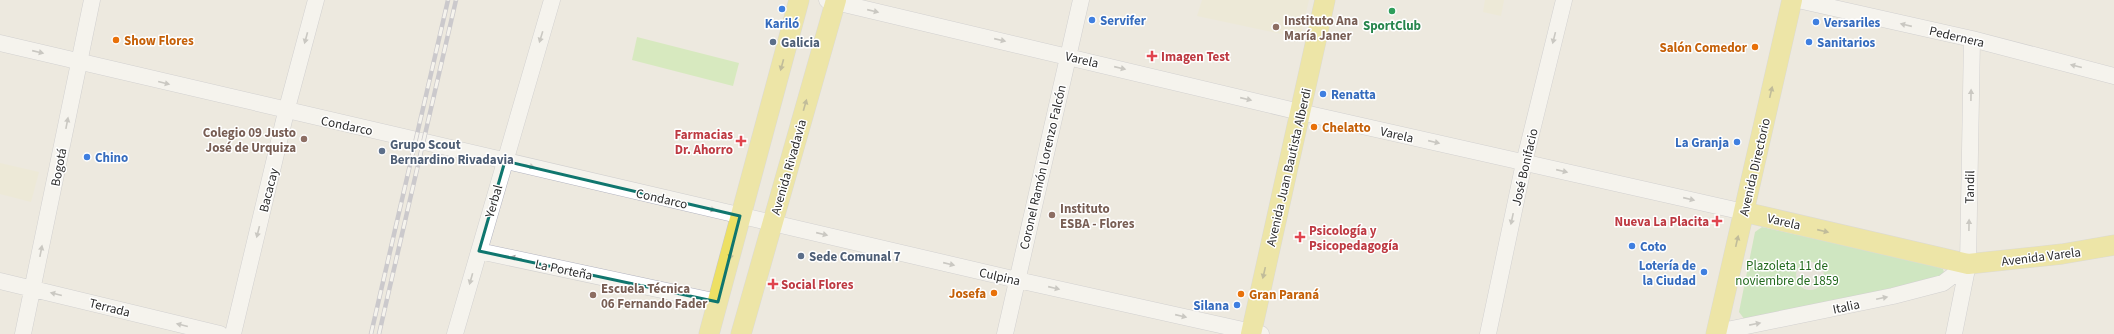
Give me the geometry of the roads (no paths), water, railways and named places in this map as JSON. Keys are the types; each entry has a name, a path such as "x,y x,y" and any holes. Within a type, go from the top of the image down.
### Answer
{"main road":[{"path":"709,334 799,0"},
{"name":"Avenida Juan Bautista Alberdi","path":"1254,333 1325,0"},
{"name":"Avenida Directorio","path":"1716,333 1792,0"},
{"name":"Avenida Rivadavia","path":"741,334 833,1"},
{"name":"Varela","path":"1744,212 1968,264"},
{"name":"Avenida Varela","path":"1968,264 2062,254 2114,245"}],"street":[{"name":"Bogotá","path":"23,334 92,0"},
{"name":"Bacacay","path":"233,334 286,112 316,0"},
{"name":"Yerbal","path":"455,334 552,0"},
{"name":"Coronel Ramón Lorenzo Falcón","path":"1005,334 1016,280 1081,0"},
{"name":"José Bonifacio","path":"1488,334 1524,163 1564,0"},
{"name":"Pedernera","path":"1798,0 1972,39 2114,76"},
{"name":"Varela","path":"833,1 1300,112 1744,212"},
{"name":"Tandil","path":"1954,334 1968,264 1972,39"},
{"name":"Condarco","path":"0,43 286,112 740,216"},
{"name":"Culpina","path":"740,216 1254,333"},
{"name":"La Porteña","path":"479,250 718,302"},
{"name":"Italia","path":"1716,333 1893,296 1942,283 1968,264"},
{"name":"Terrada","path":"0,281 220,334"}],"railway":[{"path":"371,334 448,0"},
{"path":"379,334 456,0"}],"place":[{"name":"Kariló","path":"782,9"},
{"name":"SportClub","path":"1392,11"},
{"name":"Servifer","path":"1092,20"},
{"name":"Versariles","path":"1816,22"},
{"name":"Instituto Ana María Janer","path":"1276,27"},
{"name":"Show Flores","path":"116,40"},
{"name":"Galicia","path":"773,42"},
{"name":"Sanitarios","path":"1809,42"},
{"name":"Salón Comedor","path":"1755,47"},
{"name":"Imagen Test","path":"1152,56"},
{"name":"Renatta","path":"1323,94"},
{"name":"Chelatto","path":"1314,127"},
{"name":"Colegio 09 Justo José de Urquiza","path":"304,139"},
{"name":"Farmacias Dr. Ahorro","path":"741,141"},
{"name":"La Granja","path":"1737,142"},
{"name":"Grupo Scout Bernardino Rivadavia","path":"382,151"},
{"name":"Chino","path":"87,157"},
{"name":"Instituto ESBA - Flores","path":"1052,215"},
{"name":"Nueva La Placita","path":"1717,221"},
{"name":"Psicología y Psicopedagogía","path":"1300,237"},
{"name":"Coto","path":"1632,246"},
{"name":"Sede Comunal 7","path":"801,256"},
{"name":"Lotería de la Ciudad","path":"1704,272"},
{"name":"Social Flores","path":"773,284"},
{"name":"Josefa","path":"994,293"},
{"name":"Gran Paraná","path":"1241,294"},
{"name":"Escuela Técnica 06 Fernando Fader","path":"593,295"},
{"name":"Silana","path":"1237,305"}],"park label":[{"name":"Plazoleta 11 de noviembre de 1859","path":"1787,272"}]}
